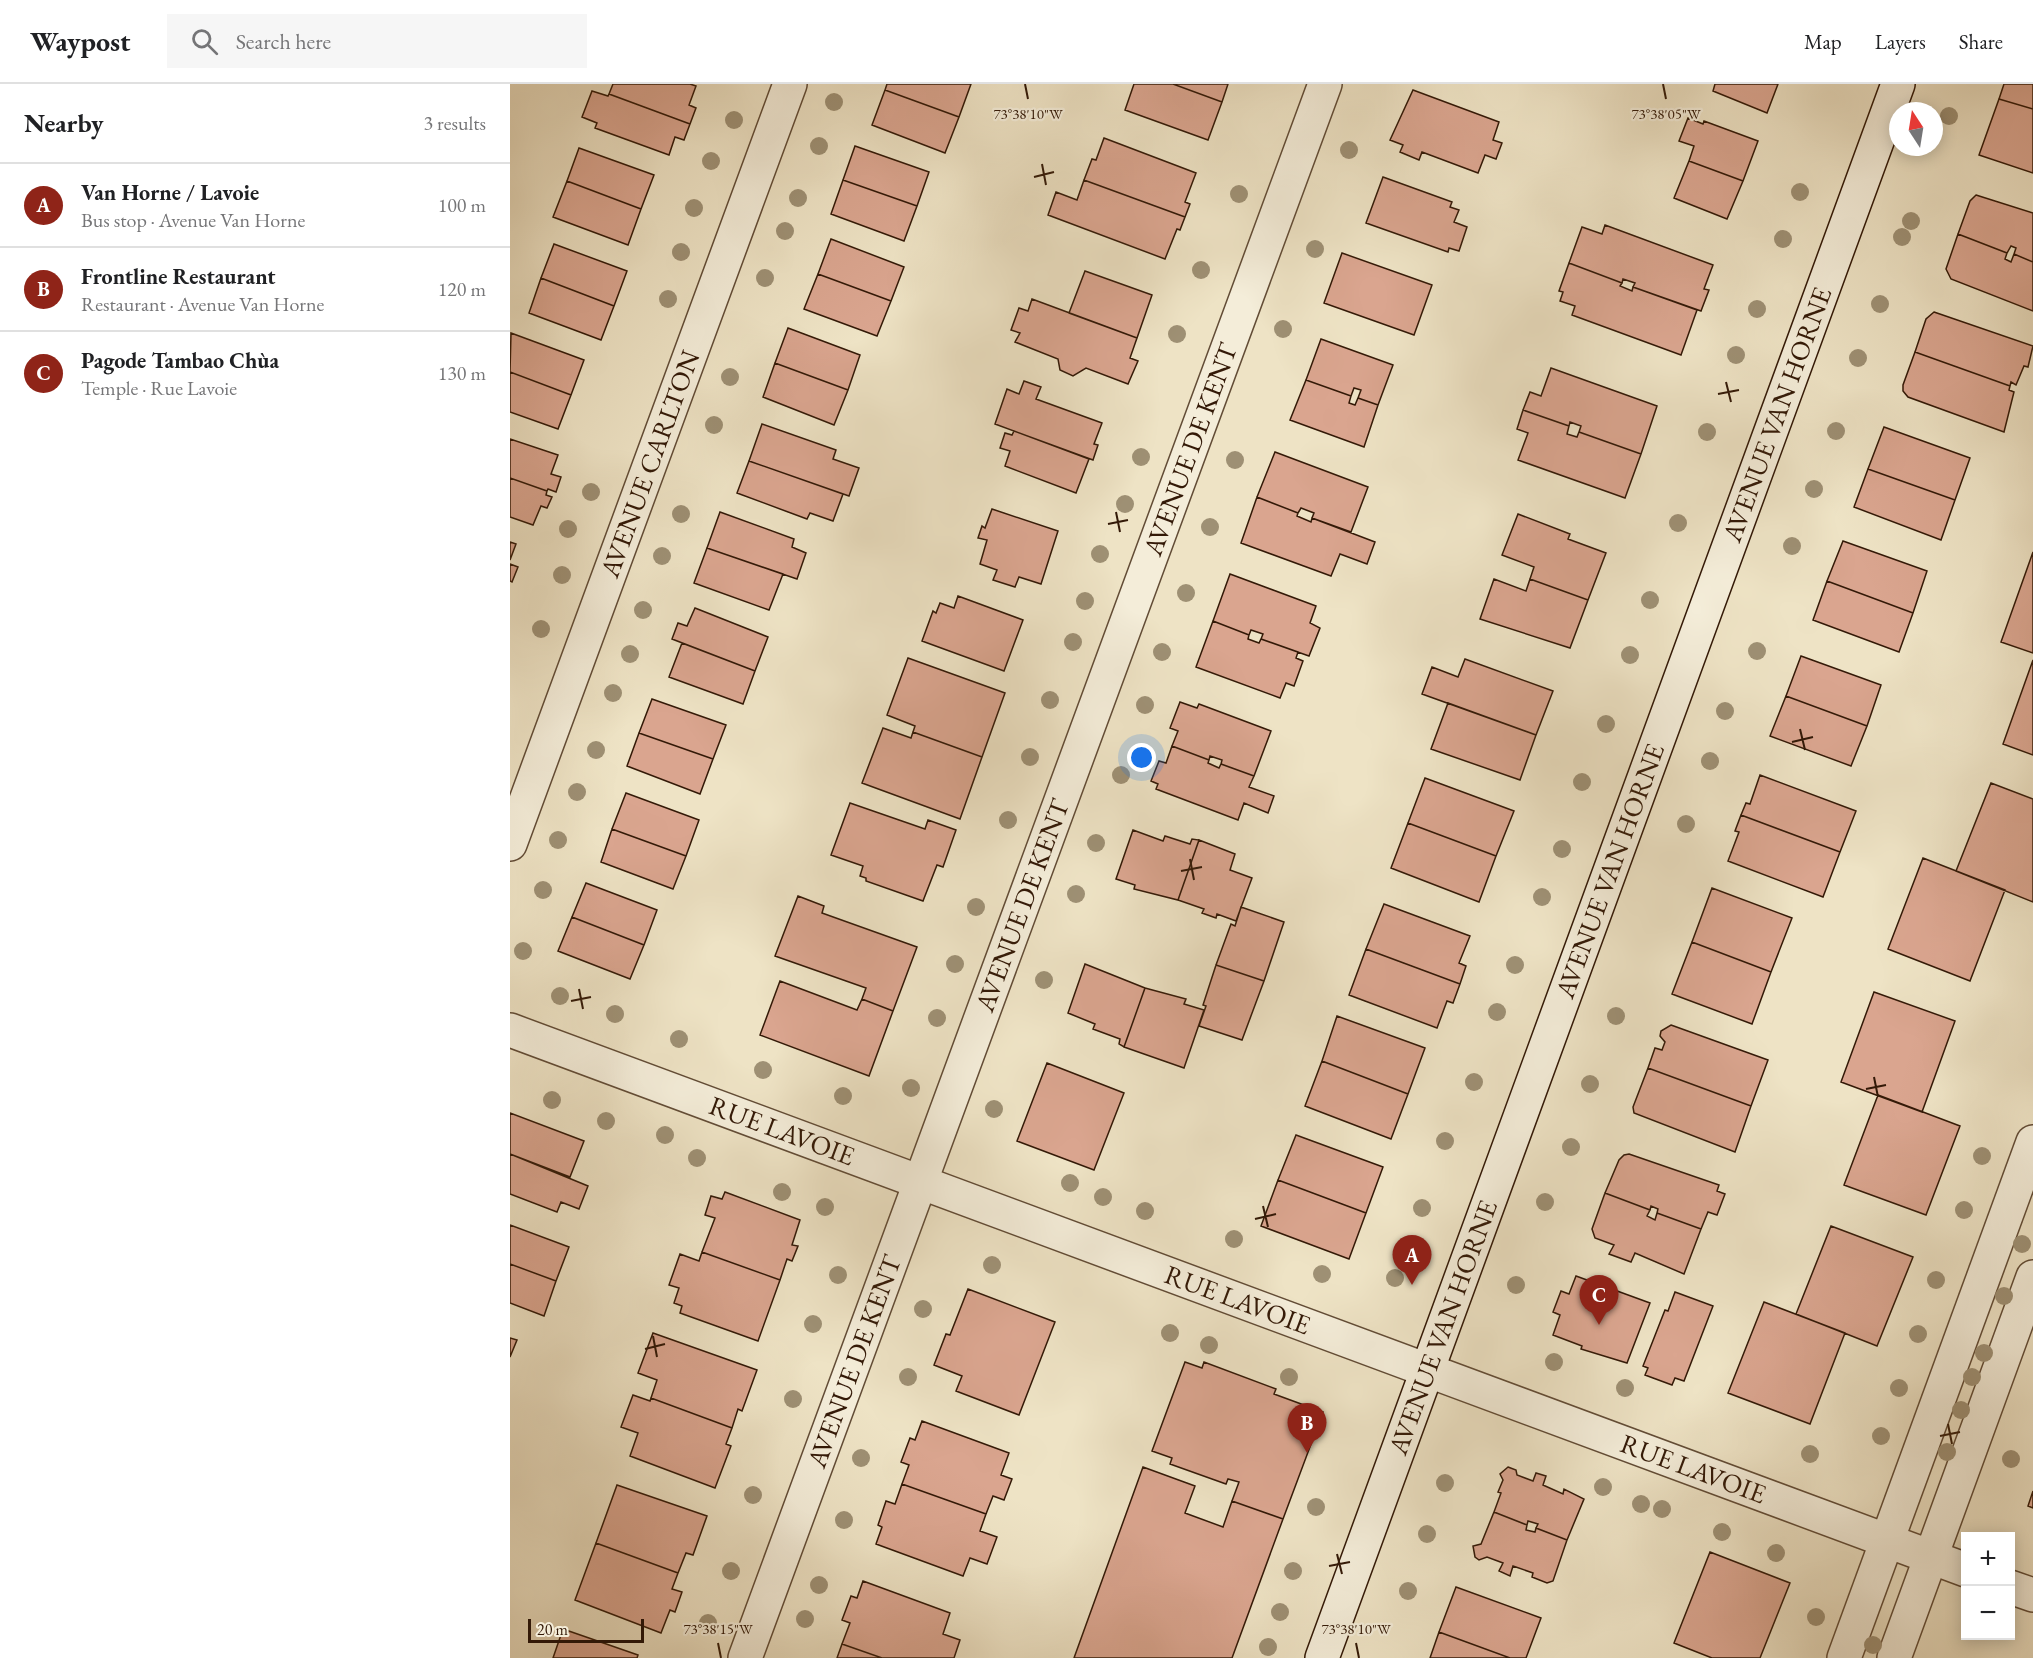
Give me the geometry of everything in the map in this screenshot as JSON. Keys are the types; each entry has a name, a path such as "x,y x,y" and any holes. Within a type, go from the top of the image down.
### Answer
{"street":[{"name":"AVENUE CARLTON","path":"510,844 790,84"},
{"name":"AVENUE DE KENT","path":"745,1658 1325,84"},
{"name":"AVENUE VAN HORNE","path":"1322,1658 1898,84"},
{"name":"RUE LAVOIE","path":"510,1030 1961,1568"},
{"path":"1844,1658 2033,1142"},
{"path":"1894,1658 2033,1277"},
{"path":"2015,1589 2033,1595"}],"building":[{"path":"613,84 690,84 696,86 689,105 696,108 690,124 609,94"},
{"path":"887,84 971,84 959,117 885,90"},
{"path":"1134,84 1173,84 1222,102 1208,140 1125,110"},
{"path":"1173,84 1228,84 1222,102"},
{"path":"1715,84 1778,84 1767,113 1713,91"},
{"path":"2004,84 2033,84 2033,109 1999,99"},
{"path":"885,90 959,117 945,153 872,125"},
{"path":"1413,90 1499,122 1493,140 1502,143 1496,159 1485,155 1478,173 1422,152 1419,160 1400,152 1403,145 1390,140"},
{"path":"592,91 608,96 609,94 690,124 684,140 675,137 669,155 595,128 597,123 582,117"},
{"path":"1999,99 2033,109 2033,173 1979,155"},
{"path":"1688,118 1703,124 1704,121 1758,141 1743,181 1689,161 1694,146 1679,141"},
{"path":"1104,138 1196,173 1185,202 1190,204 1185,217 1084,180 1092,159 1096,160"},
{"path":"855,146 929,172 917,206 843,180"},
{"path":"579,148 654,175 641,209 567,181"},
{"path":"1689,161 1743,181 1727,219 1674,198"},
{"path":"1383,177 1452,202 1450,207 1459,210 1454,222 1467,227 1459,251 1449,248 1448,252 1366,223"},
{"path":"843,180 917,206 904,241 831,214"},
{"path":"1084,180 1185,217 1180,230 1177,229 1165,259 1048,215 1056,192 1077,200"},
{"path":"567,181 641,209 628,245 553,217"},
{"path":"1976,195 2033,213 2033,262 2014,254 2016,248 2011,246 2007,253 1958,234 1970,201"},
{"path":"1605,225 1713,265 1704,289 1709,290 1701,311 1633,287 1635,283 1623,279 1622,283 1569,263 1582,227 1602,234"},
{"path":"1958,234 2007,253 2005,259 2011,262 2014,254 2033,262 2033,311 1951,279 1946,269"},
{"path":"831,239 904,267 891,301 818,274"},
{"path":"554,244 627,271 614,306 541,278"},
{"path":"1342,253 1432,285 1414,335 1324,303"},
{"path":"1569,263 1622,283 1620,286 1632,291 1633,287 1697,310 1681,355 1572,315 1575,306 1560,301 1563,292 1559,291"},
{"path":"1085,271 1152,295 1137,338 1069,313"},
{"path":"818,274 891,301 877,336 804,309"},
{"path":"541,278 614,306 601,340 529,313"},
{"path":"1032,299 1137,338 1130,358 1138,361 1128,384 1086,368 1073,376 1060,370 1058,359 1015,342 1020,333 1011,330 1019,308 1028,311"},
{"path":"1934,312 2033,346 2028,367 2024,366 2016,385 2011,382 2010,386 1915,352 1926,319"},
{"path":"788,328 860,355 848,390 775,363"},
{"path":"511,333 584,360 571,395 510,372"},
{"path":"1321,339 1393,365 1378,405 1358,398 1361,390 1354,388 1351,396 1306,380"},
{"path":"1915,352 2010,386 2009,390 2014,392 2004,432 1908,397 1903,391 1903,385"},
{"path":"775,363 848,390 834,425 763,397"},
{"path":"1551,368 1657,406 1641,454 1579,432 1581,426 1570,422 1569,426 1523,410 1530,392 1541,396"},
{"path":"510,372 571,395 558,429 510,412"},
{"path":"1306,380 1351,396 1349,403 1355,405 1358,398 1378,405 1364,447 1290,420"},
{"path":"1024,381 1041,387 1036,399 1102,423 1094,444 1098,445 1093,460 995,424 1007,389 1019,394"},
{"path":"1523,410 1569,426 1567,434 1577,437 1579,432 1641,454 1625,498 1518,460 1528,433 1517,429"},
{"path":"762,424 836,450 833,459 859,468 849,496 749,461"},
{"path":"1884,427 1970,458 1955,500 1868,469"},
{"path":"1014,431 1089,459 1076,493 1005,466 1010,451 1000,448 1005,433 1012,435"},
{"path":"510,439 558,455 551,474 561,477 556,492 510,478"},
{"path":"1275,452 1368,487 1351,532 1312,518 1314,513 1301,508 1298,513 1257,497"},
{"path":"749,461 843,494 833,521 810,513 807,519 737,493"},
{"path":"1868,469 1955,500 1941,540 1854,507"},
{"path":"510,478 547,491 546,495 552,497 547,508 541,506 533,525 510,517"},
{"path":"1257,497 1298,513 1297,516 1311,522 1312,518 1375,542 1367,564 1340,554 1331,576 1241,543"},
{"path":"992,509 1058,531 1041,584 1019,577 1015,587 993,580 997,570 980,564 987,540 978,538 982,526 985,528"},
{"path":"720,512 794,539 792,547 806,553 797,579 707,548"},
{"path":"1518,514 1570,534 1568,539 1606,553 1588,600 1530,579 1534,567 1502,555"},
{"path":"1843,541 1927,571 1913,613 1827,581"},
{"path":"510,542 516,544 510,560"},
{"path":"707,548 783,574 769,610 694,583"},
{"path":"2033,552 2033,653 2001,642"},
{"path":"510,564 518,567 512,582 510,581"},
{"path":"1230,574 1316,606 1310,623 1320,628 1309,656 1261,639 1263,634 1251,630 1249,635 1213,621"},
{"path":"1494,579 1526,591 1530,579 1588,600 1570,648 1480,619"},
{"path":"1827,581 1913,613 1899,652 1813,620"},
{"path":"958,596 1023,620 1004,671 922,641 933,611 936,613 940,603 954,608"},
{"path":"695,608 768,637 755,671 672,639 678,623 687,626"},
{"path":"1213,621 1249,635 1248,639 1259,643 1261,639 1298,652 1296,658 1303,661 1294,686 1286,683 1280,698 1196,667"},
{"path":"682,643 755,671 743,704 669,677"},
{"path":"1801,656 1881,685 1867,726 1786,696"},
{"path":"908,658 1005,693 982,757 913,732 915,726 887,715"},
{"path":"1465,659 1553,691 1536,735 1422,694 1432,667 1458,677"},
{"path":"2033,660 2033,755 2003,744"},
{"path":"1786,696 1867,726 1851,766 1770,736"},
{"path":"652,699 726,725 713,759 639,733"},
{"path":"1180,702 1197,708 1199,704 1271,731 1254,776 1221,764 1222,760 1210,756 1209,760 1172,746 1178,731 1170,728"},
{"path":"1448,703 1536,735 1520,780 1431,749"},
{"path":"883,728 911,738 913,732 982,757 960,819 862,783"},
{"path":"639,733 713,759 700,794 627,766"},
{"path":"1172,746 1209,760 1208,763 1219,768 1221,764 1254,776 1249,787 1274,796 1268,813 1244,803 1238,820 1156,789 1158,784 1151,781 1159,761 1166,763"},
{"path":"1760,775 1856,811 1840,852 1741,815 1746,803 1750,804"},
{"path":"1425,778 1514,811 1496,856 1408,823"},
{"path":"1991,783 2033,799 2033,902 1956,871"},
{"path":"626,793 699,820 686,856 612,829"},
{"path":"850,803 925,829 928,820 956,830 943,867 937,865 923,901 866,881 866,878 860,876 863,866 831,855"},
{"path":"1741,815 1840,852 1823,897 1728,861 1739,832 1735,831"},
{"path":"1408,823 1496,856 1479,902 1391,868"},
{"path":"612,829 686,856 673,889 601,862"},
{"path":"1133,830 1163,841 1165,836 1190,844 1192,839 1199,840 1178,900 1134,889 1135,885 1116,879"},
{"path":"1199,840 1235,854 1230,870 1252,878 1236,921 1217,914 1216,918 1202,913 1204,909 1178,900"},
{"path":"1923,858 2005,890 1970,981 1888,949"},
{"path":"586,883 657,910 644,945 572,917"},
{"path":"1712,888 1792,918 1771,972 1692,942"},
{"path":"798,896 824,906 822,913 917,947 893,1011 862,999 866,988 775,956"},
{"path":"1384,904 1470,936 1459,963 1466,966 1460,984 1366,949"},
{"path":"1241,907 1284,922 1264,981 1216,965 1231,924 1235,926"},
{"path":"572,917 644,945 630,979 558,951"},
{"path":"1692,942 1771,972 1752,1024 1672,994"},
{"path":"1366,949 1460,984 1453,1003 1447,1001 1437,1028 1349,995"},
{"path":"1085,964 1145,988 1124,1047 1119,1044 1120,1039 1093,1029 1095,1024 1068,1013"},
{"path":"1216,965 1264,981 1242,1040 1199,1026"},
{"path":"780,981 857,1010 862,999 893,1011 869,1076 760,1035"},
{"path":"1145,988 1186,999 1184,1004 1204,1010 1184,1068 1124,1047"},
{"path":"1874,992 1955,1021 1922,1112 1841,1082"},
{"path":"1337,1016 1425,1048 1408,1094 1322,1061"},
{"path":"1671,1025 1768,1060 1751,1106 1648,1068 1655,1048 1662,1050 1665,1042 1660,1036 1661,1031"},
{"path":"1322,1061 1408,1094 1391,1139 1305,1106"},
{"path":"1047,1063 1124,1093 1094,1170 1017,1141"},
{"path":"1648,1068 1751,1106 1735,1152 1634,1113 1633,1107"},
{"path":"1878,1095 1960,1126 1926,1215 1844,1185"},
{"path":"510,1113 584,1141 570,1177 510,1154"},
{"path":"1296,1135 1383,1167 1366,1213 1278,1180"},
{"path":"510,1154 588,1186 579,1209 561,1202 557,1212 510,1194"},
{"path":"1629,1154 1719,1185 1717,1191 1725,1194 1717,1215 1708,1212 1701,1229 1657,1213 1658,1209 1651,1206 1650,1210 1605,1193 1619,1160"},
{"path":"1278,1180 1366,1213 1349,1259 1261,1226"},
{"path":"725,1192 800,1220 792,1245 798,1246 792,1261 787,1259 780,1280 702,1252 715,1218 705,1215 711,1196 722,1199"},
{"path":"1605,1193 1650,1210 1647,1216 1655,1220 1657,1213 1701,1229 1684,1274 1635,1253 1631,1262 1609,1254 1614,1245 1595,1238 1592,1229"},
{"path":"510,1225 569,1247 556,1281 510,1264"},
{"path":"1831,1226 1913,1257 1877,1346 1796,1314"},
{"path":"702,1252 780,1280 758,1341 680,1313 682,1306 674,1303 679,1288 669,1285 680,1254 699,1261"},
{"path":"510,1264 556,1281 544,1316 510,1303"},
{"path":"1576,1276 1650,1303 1627,1363 1581,1349 1582,1346 1553,1335 1560,1315 1553,1312 1561,1291 1569,1294"},
{"path":"968,1289 1055,1322 1019,1415 956,1391 962,1376 934,1365 946,1334 950,1335"},
{"path":"1675,1292 1713,1306 1684,1381 1675,1378 1672,1385 1645,1375 1648,1368 1643,1366 1665,1310 1668,1311"},
{"path":"1764,1302 1845,1333 1810,1424 1728,1393"},
{"path":"653,1333 757,1370 742,1411 738,1409 732,1428 651,1398 657,1380 638,1373"},
{"path":"510,1338 517,1340 510,1357"},
{"path":"1185,1362 1202,1368 1204,1362 1276,1389 1274,1394 1323,1412 1283,1519 1232,1501 1239,1482 1228,1479 1226,1484 1170,1464 1172,1458 1152,1451"},
{"path":"633,1395 650,1401 651,1398 732,1428 726,1444 731,1446 715,1488 630,1456 638,1433 621,1427"},
{"path":"922,1421 1009,1453 1001,1475 1012,1479 1004,1500 993,1496 986,1514 902,1484 909,1465 901,1462 910,1438 915,1440"},
{"path":"1143,1467 1195,1486 1185,1513 1223,1527 1232,1501 1283,1519 1232,1658 1074,1658"},
{"path":"1508,1467 1516,1470 1517,1475 1533,1481 1536,1473 1546,1476 1543,1485 1563,1494 1564,1489 1584,1499 1567,1540 1536,1528 1538,1524 1528,1521 1527,1525 1494,1512 1501,1493 1498,1492 1503,1480 1500,1474"},
{"path":"902,1484 986,1514 980,1531 997,1537 987,1564 970,1558 963,1576 876,1544 882,1527 878,1525 886,1501 895,1504"},
{"path":"617,1485 707,1516 693,1555 686,1553 678,1573 596,1543"},
{"path":"2033,1491 2033,1508 2028,1506"},
{"path":"1494,1512 1527,1525 1526,1530 1535,1532 1536,1528 1567,1540 1553,1581 1547,1583 1532,1577 1533,1573 1513,1566 1510,1576 1499,1571 1503,1563 1487,1557 1479,1560 1475,1557 1473,1546 1481,1544"},
{"path":"596,1543 678,1573 672,1589 682,1592 675,1612 670,1610 661,1633 575,1600"},
{"path":"1710,1552 1790,1583 1760,1658 1712,1658 1674,1643"},
{"path":"863,1581 950,1613 943,1634 960,1640 954,1658 882,1658 842,1644 850,1623 842,1620 851,1596 857,1598"},
{"path":"1456,1587 1541,1618 1526,1658 1510,1658 1439,1632"},
{"path":"563,1629 638,1655 637,1658 553,1658"},
{"path":"1439,1632 1510,1658 1430,1658"},
{"path":"842,1644 882,1658 837,1658"}],"place":[{"name":"Van Horne / Lavoie","path":"1412,1285"},
{"name":"Pagode Tambao Chùa","path":"1599,1325"},
{"name":"Frontline Restaurant","path":"1307,1453"}]}
